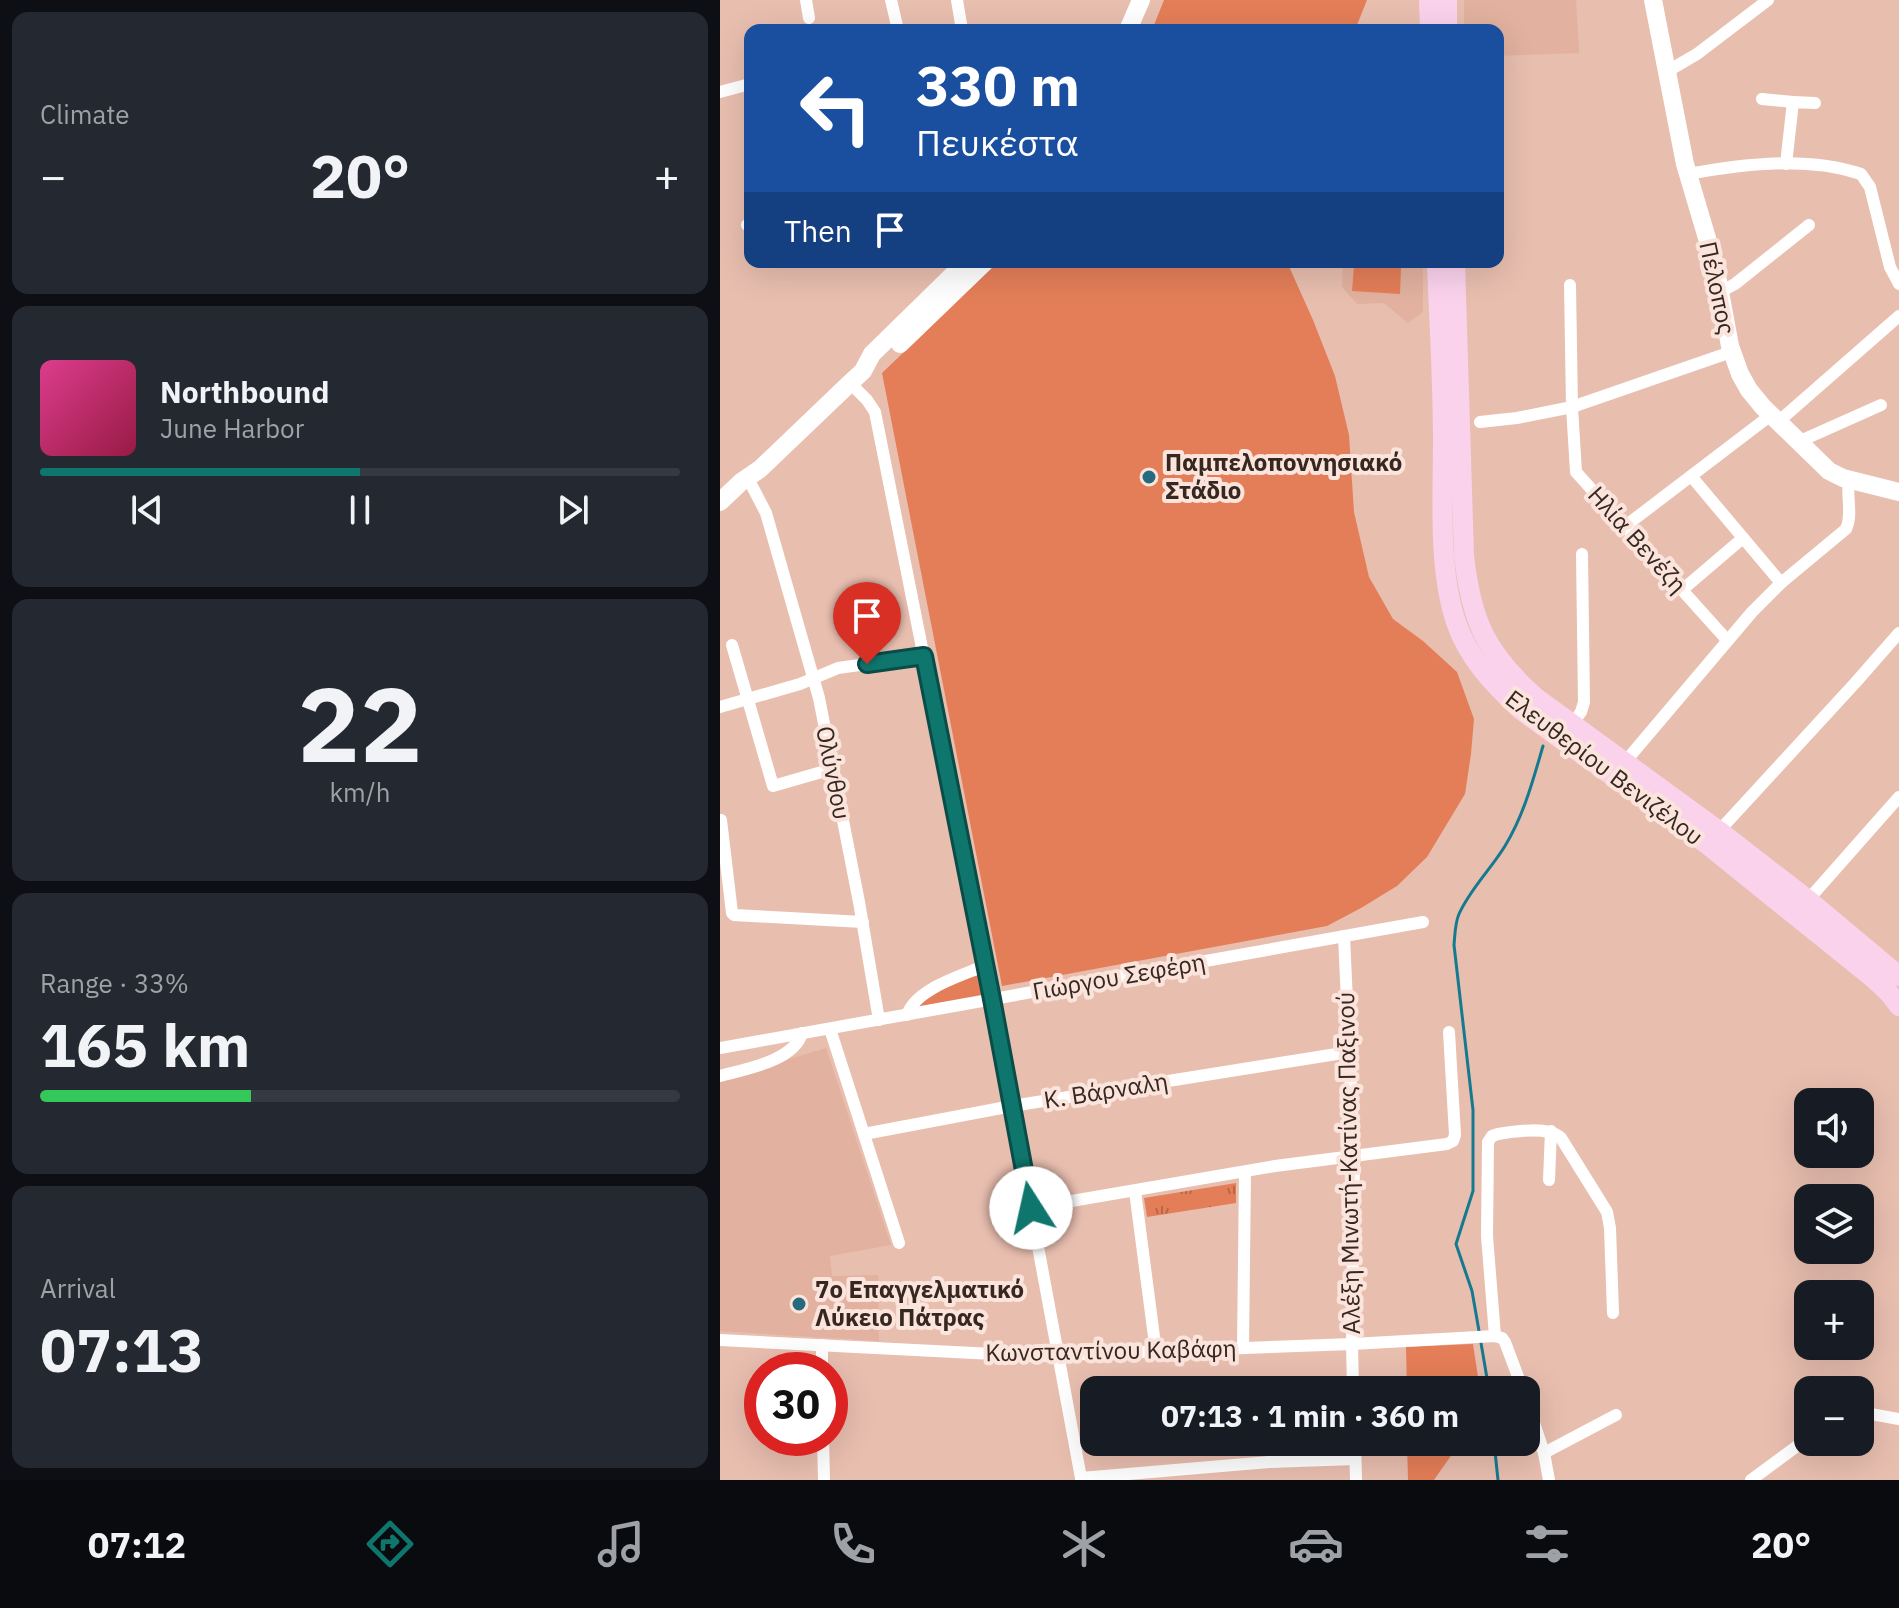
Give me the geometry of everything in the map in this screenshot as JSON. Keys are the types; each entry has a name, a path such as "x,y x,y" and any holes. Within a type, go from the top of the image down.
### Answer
{"main road":[{"path":"1131,24 1141,0"},
{"path":"1144,24 1153,0"},
{"path":"1429,0 1430,24"},
{"path":"1447,0 1447,24"},
{"name":"Πέλοπος","path":"1653,0 1688,174 1715,265 1731,352 1743,382 1774,419 1829,471 1899,492"},
{"path":"720,517 857,377 872,354 960,268"},
{"path":"857,377 879,364 979,268"},
{"name":"Ελευθερίου Βενιζέλου","path":"1437,268 1444,561 1448,595 1457,626 1473,657 1497,689 1521,710 1708,845 1873,978 1899,1006"},
{"name":"Ελευθερίου Βενιζέλου","path":"1455,268 1464,555 1467,586 1488,645 1509,674 1535,697 1719,831 1899,976"},
{"path":"720,502 741,482 756,478"}],"street":[{"path":"806,0 809,18"},
{"path":"891,0 897,24"},
{"path":"957,0 961,24"},
{"path":"1668,71 1697,54 1768,0"},
{"path":"720,92 744,86"},
{"path":"1762,99 1815,103"},
{"path":"1786,164 1793,102"},
{"path":"1688,174 1740,165 1786,164 1834,168 1864,176 1870,187 1890,267 1899,284"},
{"path":"1720,292 1735,284 1809,225"},
{"name":"Ηλία Βενέζη","path":"1570,285 1576,472 1727,640"},
{"path":"1624,527 1774,419 1899,316"},
{"path":"1480,422 1572,407 1731,352"},
{"path":"857,377 875,412 986,965 1081,1478 1290,1461 1355,1459 1356,1480"},
{"path":"1798,442 1881,405"},
{"path":"1691,476 1781,583"},
{"name":"Ολύνθου","path":"756,478 819,698 879,1020"},
{"path":"1625,762 1727,640 1781,583 1849,526 1849,479"},
{"path":"1682,590 1743,538"},
{"path":"1572,724 1584,702 1582,554"},
{"path":"1719,831 1899,633"},
{"path":"732,645 773,786 832,769"},
{"path":"720,707 813,679 838,668 924,656"},
{"path":"1808,900 1898,802"},
{"path":"721,820 732,913 738,916 863,922"},
{"name":"Γιώργου Σεφέρη","path":"720,1048 1423,922"},
{"name":"Αλέξη Μινωτή-Κατίνας Παξινού","path":"1344,936 1354,1155 1353,1376"},
{"path":"907,1015 912,1004 926,992 986,965"},
{"path":"830,1029 899,1243"},
{"path":"1031,1208 1453,1141 1449,1032"},
{"path":"720,1076 778,1058 796,1045 802,1033"},
{"name":"Κ. Βάρναλη","path":"864,1134 1012,1106 1349,1052"},
{"path":"1549,1180 1551,1131"},
{"path":"1518,1376 1509,1349 1496,1337 1487,1236 1488,1142 1494,1135 1551,1131 1561,1138 1607,1212 1613,1313"},
{"path":"1243,1348 1245,1172"},
{"path":"1135,1191 1156,1352"},
{"name":"Κωνσταντίνου Καβάφη","path":"720,1340 1019,1356 1496,1337"},
{"path":"822,1345 822,1352"},
{"path":"1544,1453 1616,1415"},
{"path":"1874,1415 1899,1419"},
{"path":"1540,1441 1549,1480"},
{"path":"1751,1480 1794,1448"},
{"path":"823,1456 824,1480"},
{"path":"1220,1480 1223,1466"}],"shaded area":[{"path":"1464,0 1576,0 1579,53 1504,56 1504,24 1464,24"},
{"path":"1343,268 1423,268 1423,312 1408,323 1384,303 1357,304 1342,287"},
{"path":"826,1048 891,1245 830,1256 832,1276 878,1275 879,1341 720,1331 720,1080"}],"green space":[{"path":"1164,0 1367,0 1357,24 1154,24"},
{"path":"992,268 1290,268 1335,376 1349,435 1354,512 1369,577 1393,619 1457,672 1474,719 1465,794 1427,857 1397,886 1327,926 1002,986 882,373"},
{"path":"1354,268 1401,268 1400,294 1352,291"},
{"path":"985,965 992,999 909,1009"},
{"path":"1236,1183 1236,1203 1147,1217 1144,1198"},
{"path":"1473,1344 1478,1376 1407,1376 1406,1347"},
{"path":"1407,1456 1451,1456 1434,1480 1408,1480"}],"waterway":[{"path":"1479,1331 1472,1291 1456,1244 1473,1191 1473,1110 1454,945 1455,929 1464,905 1518,822 1543,746"},
{"path":"1481,1343 1487,1376"},
{"path":"1495,1456 1498,1480"}],"place":[{"name":"Παμπελοποννησιακό Στάδιο","path":"1149,477"},
{"name":"7ο Επαγγελματικό Λύκειο Πάτρας","path":"799,1304"}],"route":[{"path":"867,664 924,656 1031,1208"}]}
